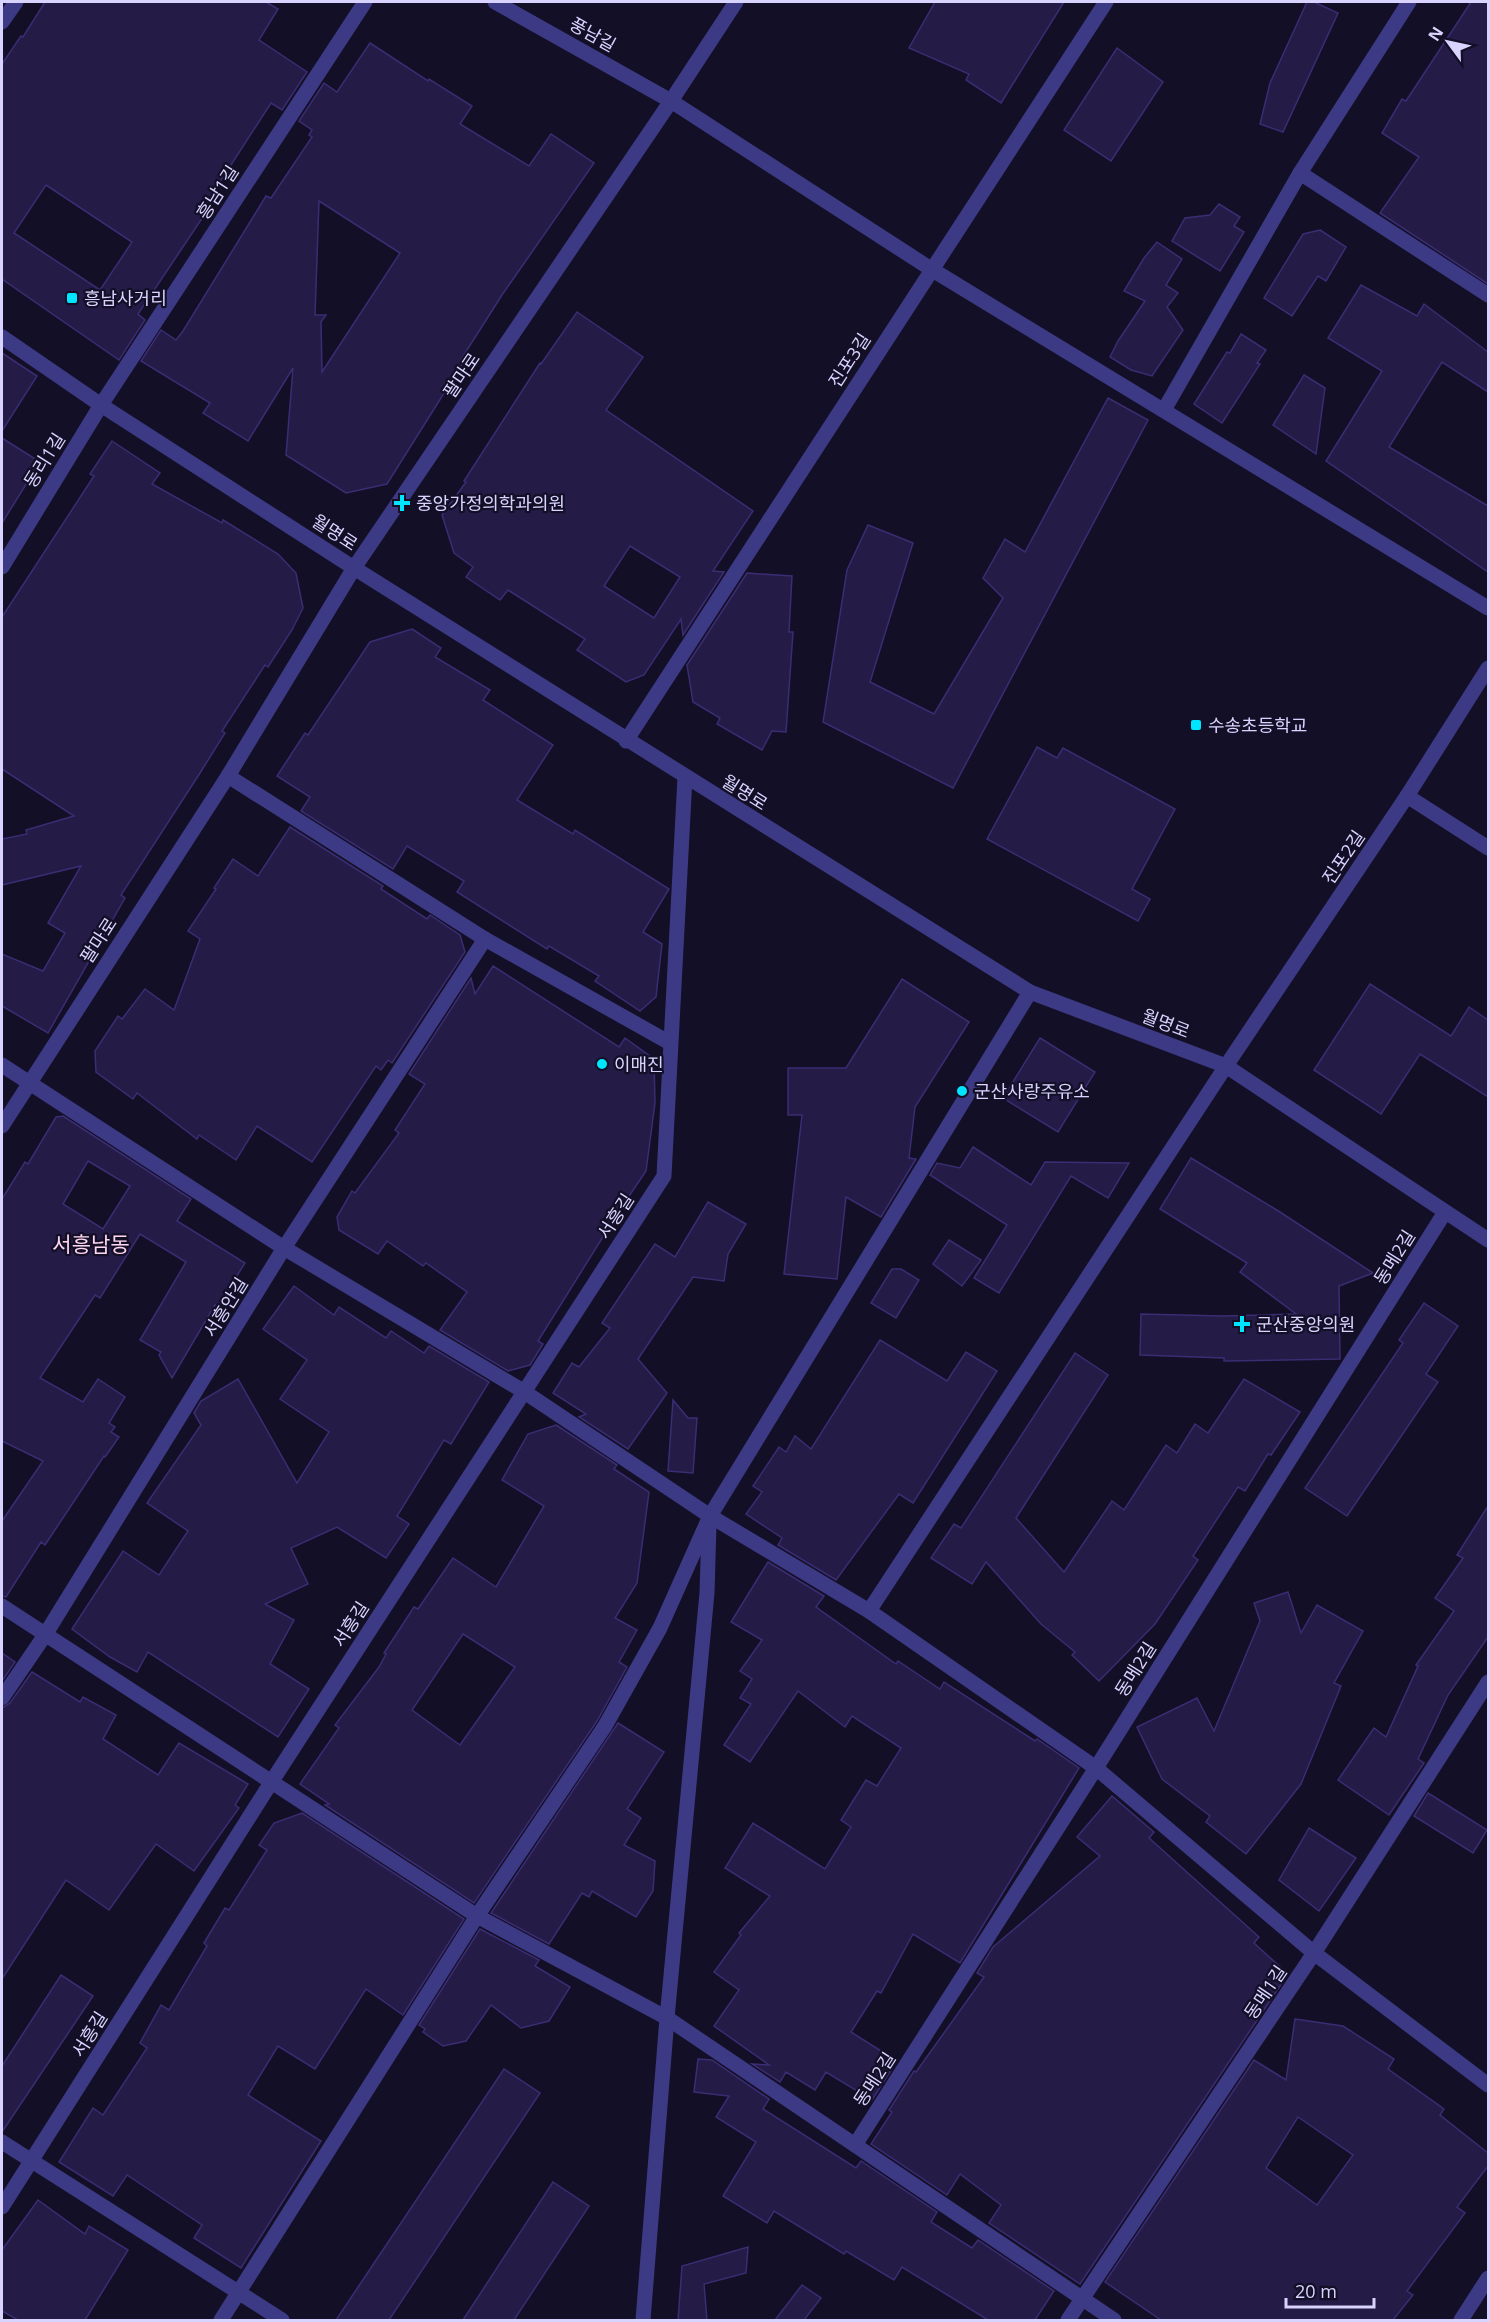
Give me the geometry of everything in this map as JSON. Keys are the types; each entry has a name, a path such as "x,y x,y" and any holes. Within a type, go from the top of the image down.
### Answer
{"street":[{"path":"2,22 16,2"},
{"name":"흥남1길","path":"101,405 365,2"},
{"name":"풍남길","path":"495,2 671,101 931,269 1488,608"},
{"name":"팔마로","path":"2,1126 228,776 354,568 736,2"},
{"name":"진포3길","path":"626,741 1106,2"},
{"path":"1164,410 1300,173 1409,2"},
{"path":"1300,173 1488,295"},
{"name":"월명로","path":"2,337 101,405 354,568 626,741 1030,992 1226,1066 1488,1240"},
{"name":"동리1길","path":"2,567 101,405"},
{"name":"진포2길","path":"869,1611 1226,1066 1407,796 1488,668"},
{"path":"228,776 485,939 670,1043"},
{"name":"서흥길","path":"2,2207 272,1781 664,1176 685,777"},
{"path":"1407,796 1488,848"},
{"name":"서흥안길","path":"2,1698 45,1635 285,1248 485,939"},
{"path":"221,2320 477,1916 605,1726 660,1628 710,1516 1030,992"},
{"path":"2,1065 285,1248 524,1391 710,1516 869,1611 1096,1768 1314,1953 1488,2085"},
{"name":"동메2길","path":"855,2145 1096,1768 1445,1212"},
{"path":"643,2320 667,2018 707,1593 710,1516"},
{"path":"2,1605 477,1916 667,2018 1114,2320"},
{"name":"동메1길","path":"1068,2320 1314,1953 1488,1682"},
{"path":"2,2142 282,2320"},
{"path":"1461,2320 1488,2278"}],"building":[{"path":"45,2 266,2 278,9 259,40 307,72 282,110 271,103 209,199 213,202 138,314 145,320 119,360 2,279 2,64 21,36 23,37","holes":["46,185 132,242 100,290 14,233"]},
{"path":"935,2 1064,2 1001,103 966,80 969,74 909,48"},
{"path":"1307,2 1314,2 1338,13 1283,132 1260,124 1270,83"},
{"path":"1471,2 1488,2 1488,284 1380,213 1419,157 1382,133 1402,99 1406,101"},
{"path":"370,43 428,81 429,79 472,106 460,124 529,166 551,134 594,163 502,295 460,361 463,363 387,484 346,493 286,455 293,368 248,441 203,413 210,403 141,361 161,330 176,340 183,331 266,196 271,198 312,137 309,135 312,130 299,121 324,83 337,92","holes":["319,201 400,253 322,372 321,322 326,315 315,315"]},
{"path":"1117,48 1163,82 1111,161 1064,130"},
{"path":"1219,204 1240,217 1234,226 1244,232 1220,271 1172,241 1185,218 1210,215"},
{"path":"1320,230 1346,247 1326,281 1318,276 1292,316 1264,298 1303,234"},
{"path":"1157,242 1182,259 1166,285 1178,293 1167,307 1183,330 1152,376 1131,370 1110,357 1145,301 1124,291 1144,258"},
{"path":"1361,285 1417,316 1424,304 1488,352 1488,392 1442,362 1389,447 1488,506 1488,572 1326,461 1382,371 1328,338"},
{"path":"577,312 643,357 606,410 753,511 713,571 724,572 683,635 681,619 644,675 626,682 577,650 585,639 508,590 500,600 466,577 473,567 454,553 442,515 466,482 464,481","holes":["630,546 680,577 654,618 604,586"]},
{"path":"1241,334 1266,350 1257,363 1260,364 1222,423 1194,404"},
{"path":"2,353 37,376 2,431"},
{"path":"1304,375 1325,388 1316,454 1273,425"},
{"path":"1108,398 1148,420 953,788 823,722 847,570 868,525 913,543 870,682 934,714 1003,598 983,578 1005,539 1025,552"},
{"path":"2,438 40,462 2,523"},
{"path":"112,441 160,473 152,484 222,523 223,520 278,554 296,573 303,608 268,667 265,665 222,731 225,733 121,895 125,898 48,1033 2,1006 2,954 43,971 65,933 48,923 81,866 2,885 2,839 27,834 26,830 74,816 2,769 2,617 94,476 90,474"},
{"path":"747,573 792,576 789,632 793,632 786,732 772,731 762,750 717,724 720,718 693,702 687,665"},
{"path":"412,629 441,648 435,657 490,690 483,700 553,745 517,800 573,834 575,830 669,889 643,932 662,944 656,997 640,1011 595,981 599,976 549,946 547,949 457,892 464,881 407,846 393,869 301,811 310,797 277,776 305,733 308,735 370,642"},
{"path":"1037,747 1057,758 1063,748 1175,809 1132,889 1150,899 1138,921 987,839"},
{"path":"290,827 383,886 381,889 427,919 430,915 460,935 465,952 392,1063 388,1060 381,1070 376,1066 312,1162 257,1126 236,1160 199,1135 197,1139 137,1093 133,1099 96,1072 95,1051 118,1016 122,1019 145,989 174,1010 200,939 188,931 216,889 214,888 233,859 258,876"},
{"path":"493,966 619,1047 625,1038 654,1059 655,1103 646,1171 538,1341 543,1344 530,1365 508,1371 440,1330 467,1292 426,1263 423,1266 387,1241 378,1254 339,1230 337,1217 352,1191 355,1193 399,1133 395,1130 425,1084 409,1074 471,978 475,994"},
{"path":"902,979 969,1022 915,1107 909,1158 916,1159 881,1217 846,1197 837,1279 784,1274 802,1115 788,1115 788,1068 846,1068"},
{"path":"1370,984 1451,1036 1469,1007 1488,1020 1488,1097 1420,1054 1381,1114 1314,1070"},
{"path":"1040,1038 1095,1072 1058,1132 1003,1098"},
{"path":"63,1116 191,1199 177,1221 245,1263 218,1306 215,1305 172,1378 159,1355 161,1352 140,1340 186,1262 140,1234 100,1298 95,1295 40,1378 83,1402 98,1379 125,1397 109,1423 115,1427 111,1432 119,1437 45,1545 41,1542 6,1597 2,1596 2,1521 43,1461 2,1441 2,1199 25,1162 28,1164 56,1117","holes":["88,1161 130,1186 103,1229 63,1204"]},
{"path":"973,1147 1031,1185 1045,1162 1129,1163 1108,1198 1071,1176 999,1293 974,1278 1007,1225 930,1175 937,1163 960,1168"},
{"path":"1191,1158 1280,1212 1373,1273 1339,1286 1340,1359 1224,1361 1224,1358 1140,1355 1141,1314 1223,1316 1296,1314 1240,1272 1247,1263 1160,1209"},
{"path":"708,1202 746,1224 728,1254 724,1281 693,1277 638,1359 667,1393 628,1449 579,1417 586,1414 553,1393 572,1363 579,1367 610,1328 602,1323 655,1244 675,1257"},
{"path":"949,1240 981,1260 962,1286 933,1264"},
{"path":"892,1269 901,1269 919,1280 896,1318 871,1303"},
{"path":"294,1286 334,1315 339,1307 386,1338 391,1331 424,1353 429,1346 489,1382 451,1444 444,1440 397,1516 409,1524 386,1558 337,1527 291,1548 308,1584 265,1604 294,1620 270,1664 309,1689 278,1737 148,1652 137,1672 110,1657 72,1629 123,1551 159,1575 188,1531 147,1503 201,1425 194,1413 201,1401 238,1379 297,1483 329,1432 280,1399 307,1360 263,1329"},
{"path":"1424,1303 1458,1326 1426,1374 1438,1382 1347,1516 1305,1488 1403,1343 1399,1340"},
{"path":"880,1340 947,1381 966,1352 997,1371 913,1503 899,1494 836,1580 778,1545 782,1538 746,1514 762,1492 753,1486 779,1447 786,1452 795,1436 811,1449"},
{"path":"1075,1353 1108,1375 1016,1518 1064,1572 1112,1501 1124,1510 1166,1445 1177,1453 1195,1424 1208,1433 1244,1379 1300,1412 1271,1455 1268,1454 1245,1491 1238,1487 1193,1556 1198,1560 1155,1624 1099,1681 1072,1655 1075,1652 1041,1624 986,1562 972,1584 931,1558 954,1524 961,1528"},
{"path":"673,1400 688,1418 697,1418 693,1473 668,1471"},
{"path":"556,1425 617,1465 614,1469 649,1492 637,1583 615,1618 637,1630 619,1662 627,1667 597,1721 474,1903 325,1805 329,1804 300,1784 339,1728 335,1725 379,1667 386,1654 384,1653 414,1607 418,1609 453,1558 496,1587 544,1506 502,1480 528,1434","holes":["463,1634 515,1667 460,1745 412,1710"]},
{"path":"1488,1506 1488,1637 1448,1695 1418,1759 1424,1763 1389,1815 1338,1780 1374,1728 1386,1737 1418,1666 1416,1665 1454,1611 1435,1598 1463,1558 1457,1555"},
{"path":"768,1562 824,1596 816,1607 896,1664 898,1661 940,1689 944,1682 1035,1741 1037,1739 1079,1768 960,1963 913,1934 881,1993 877,1991 851,2032 897,2061 872,2100 826,2072 815,2090 786,2072 780,2082 752,2064 769,2065 714,2026 739,1990 714,1972 741,1935 739,1933 770,1896 725,1868 753,1823 825,1869 851,1827 841,1820 866,1780 877,1786 901,1748 852,1716 845,1727 798,1691 750,1762 724,1745 751,1704 740,1698 752,1679 740,1671 762,1640 731,1622"},
{"path":"1288,1592 1301,1633 1317,1605 1363,1631 1334,1683 1341,1686 1301,1784 1246,1854 1206,1822 1210,1816 1162,1779 1137,1727 1197,1698 1214,1731 1260,1621 1254,1603"},
{"path":"2,1653 15,1662 2,1681"},
{"path":"32,1672 80,1702 83,1697 116,1715 103,1739 158,1775 179,1743 248,1784 235,1805 239,1808 194,1871 156,1844 109,1910 66,1880 2,1979 2,1708 10,1703"},
{"path":"618,1723 664,1752 627,1809 641,1818 624,1845 655,1861 653,1891 636,1917 592,1891 589,1897 582,1893 549,1944 491,1913"},
{"path":"1428,1793 1487,1830 1473,1853 1414,1816"},
{"path":"1112,1796 1154,1832 1149,1838 1259,1937 1254,1943 1288,1974 1080,2284 989,2223 1001,2205 960,2174 947,2195 871,2144 892,2112 889,2110 914,2071 916,2072 984,1977 977,1973 993,1947 1100,1856 1077,1837"},
{"path":"302,1813 464,1919 403,2015 366,1989 315,2069 278,2046 248,2095 321,2141 241,2268 194,2238 202,2225 127,2175 113,2196 59,2162 93,2108 103,2115 147,2048 140,2043 161,2005 169,2010 207,1946 204,1943 225,1908 229,1910 267,1850 259,1845 274,1823"},
{"path":"1309,1828 1356,1858 1319,1911 1279,1880"},
{"path":"480,1929 539,1960 535,1966 570,1987 549,2021 521,2028 491,2005 466,2041 443,2046 423,2032 425,2029 419,2025"},
{"path":"61,1975 93,1996 2,2132 2,2066"},
{"path":"1295,2019 1343,2026 1394,2059 1388,2069 1444,2109 1440,2115 1488,2153 1488,2166 1457,2207 1465,2213 1407,2291 1413,2295 1393,2320 1161,2320 1105,2282 1254,2060 1286,2080","holes":["1298,2117 1353,2155 1317,2205 1266,2168"]},
{"path":"698,2059 712,2060 769,2099 763,2109 856,2168 861,2161 937,2212 931,2222 972,2248 978,2240 1054,2291 1035,2320 988,2320 902,2267 894,2280 846,2251 844,2254 774,2211 767,2223 723,2196 756,2142 716,2117 729,2096 694,2092"},
{"path":"504,2069 540,2093 389,2320 336,2320"},
{"path":"553,2182 589,2206 514,2320 463,2320"},
{"path":"38,2200 85,2234 89,2226 128,2250 85,2320 18,2320 2,2311 2,2250"},
{"path":"748,2247 746,2273 704,2284 707,2320 678,2320 682,2266"},
{"path":"802,2285 821,2298 804,2320 775,2320"}],"place":[{"name":"흥남사거리","path":"72,298"},
{"name":"중앙가정의학과의원","path":"402,503"},
{"name":"수송초등학교","path":"1196,725"},
{"name":"이매진","path":"602,1064"},
{"name":"군산사랑주유소","path":"962,1091"},
{"name":"군산중앙의원","path":"1242,1324"}],"district":[{"name":"서흥남동","path":"91,1244"}]}
